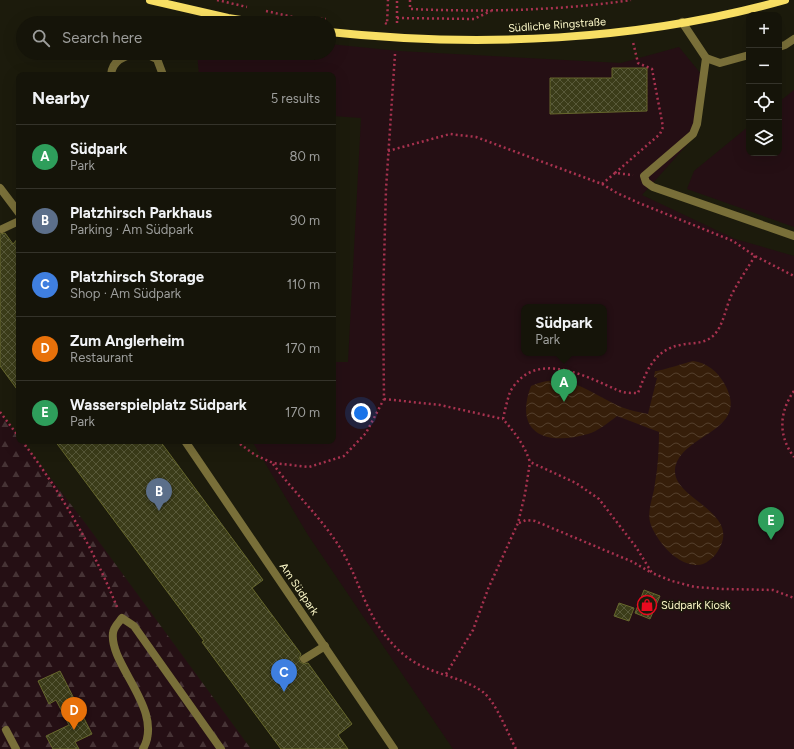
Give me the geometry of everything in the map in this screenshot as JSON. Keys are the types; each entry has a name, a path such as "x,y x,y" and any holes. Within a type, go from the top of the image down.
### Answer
{"main road":[{"path":"150,0 219,16"},
{"name":"Südliche Ringstraße","path":"336,33 373,37 446,40 498,40 580,35 630,30 682,22 761,7 785,0"}],"street":[{"path":"682,22 706,58 720,63 746,56"},
{"path":"782,45 794,39"},
{"path":"706,58 697,124 693,134 644,176 646,182 653,187 794,236"},
{"path":"111,72 111,69 119,60"},
{"path":"157,60 163,72"},
{"path":"0,188 16,209"},
{"path":"2,229 16,222"},
{"name":"Am Südpark","path":"187,444 394,749"},
{"path":"143,749 147,736 144,709 114,648 113,633 122,618 134,626 221,749"},
{"path":"304,659 325,646"},
{"path":"6,730 16,749"}],"path":[{"path":"217,0 255,8"},
{"path":"379,23 386,24 388,0"},
{"path":"397,23 398,0"},
{"path":"410,0 410,9 492,11 566,8 630,0"},
{"path":"262,10 289,16"},
{"path":"397,18 474,19 492,11"},
{"path":"602,184 660,134 663,127 652,69 638,63 630,30"},
{"path":"240,444 255,454 273,463 309,467 344,456 366,433 384,399 383,301 388,151 395,54"},
{"path":"388,151 457,133 476,137 602,184 633,200 733,241 755,256 794,276"},
{"path":"615,173 644,176"},
{"path":"503,419 510,391 524,375 535,370 548,369 576,373 604,383 618,391 638,394 647,369 662,353 679,345 701,343 716,334 732,295 755,256"},
{"path":"794,391 786,403 782,423 783,435 787,448 794,457"},
{"path":"384,399 433,404 503,419 518,436 525,448 530,462 525,494 518,523 488,589 473,630 446,674"},
{"path":"0,412 16,433"},
{"path":"24,444 48,475 82,532 122,618"},
{"path":"530,462 576,482 599,500 636,547 652,573"},
{"path":"273,463 288,485 321,520 333,537 351,569 364,600 384,634 401,653 423,667 446,674 484,692 491,702 516,749"},
{"path":"518,523 526,520 535,521 633,562 652,573 672,581 695,587 773,590 794,598"}],"green space":[{"path":"336,45 399,51 621,63 679,47 701,74 695,136 642,195 735,239 794,256 794,749 453,749 308,535 254,444 336,444 336,362 348,362 361,118 336,116 336,72 199,72 198,60 336,60"},
{"path":"794,90 794,227 687,189 694,171 746,128 746,156 782,156 782,100"},
{"path":"0,413 16,433 16,444 24,444 86,524 251,749 0,749"}],"water":[{"path":"693,361 703,364 715,371 724,383 730,400 729,412 722,423 688,448 679,458 675,470 677,480 683,489 713,514 720,523 723,533 721,545 718,551 709,561 700,565 690,564 669,552 657,537 650,522 650,508 658,464 659,432 617,416 592,433 573,437 547,437 537,432 530,425 527,415 527,402 531,386 556,380 579,386 624,408 648,414 657,378 654,377 655,371"}],"building":[{"path":"612,68 647,68 647,111 550,114 550,78 612,78"},
{"path":"5,233 13,244 16,240 16,388 0,366 0,234"},
{"path":"57,444 162,444 263,580 252,588 301,654 299,659 300,662 304,664 308,663 352,724 338,735 348,749 281,749 202,642 204,641"},
{"name":"Südpark Kiosk","path":"644,590 660,596 650,619 635,613"},
{"path":"619,603 634,608 629,621 614,616"},
{"path":"60,671 92,734 75,742 79,749 53,749 46,736 69,725 56,700 49,704 38,681"}],"place":[{"name":"Südpark","path":"564,402"},
{"name":"Platzhirsch Parkhaus","path":"159,511"},
{"name":"Wasserspielplatz Südpark","path":"771,540"},
{"name":"Südpark Kiosk","path":"647,605"},
{"name":"Platzhirsch Storage","path":"284,692"},
{"name":"Zum Anglerheim","path":"74,730"}]}
